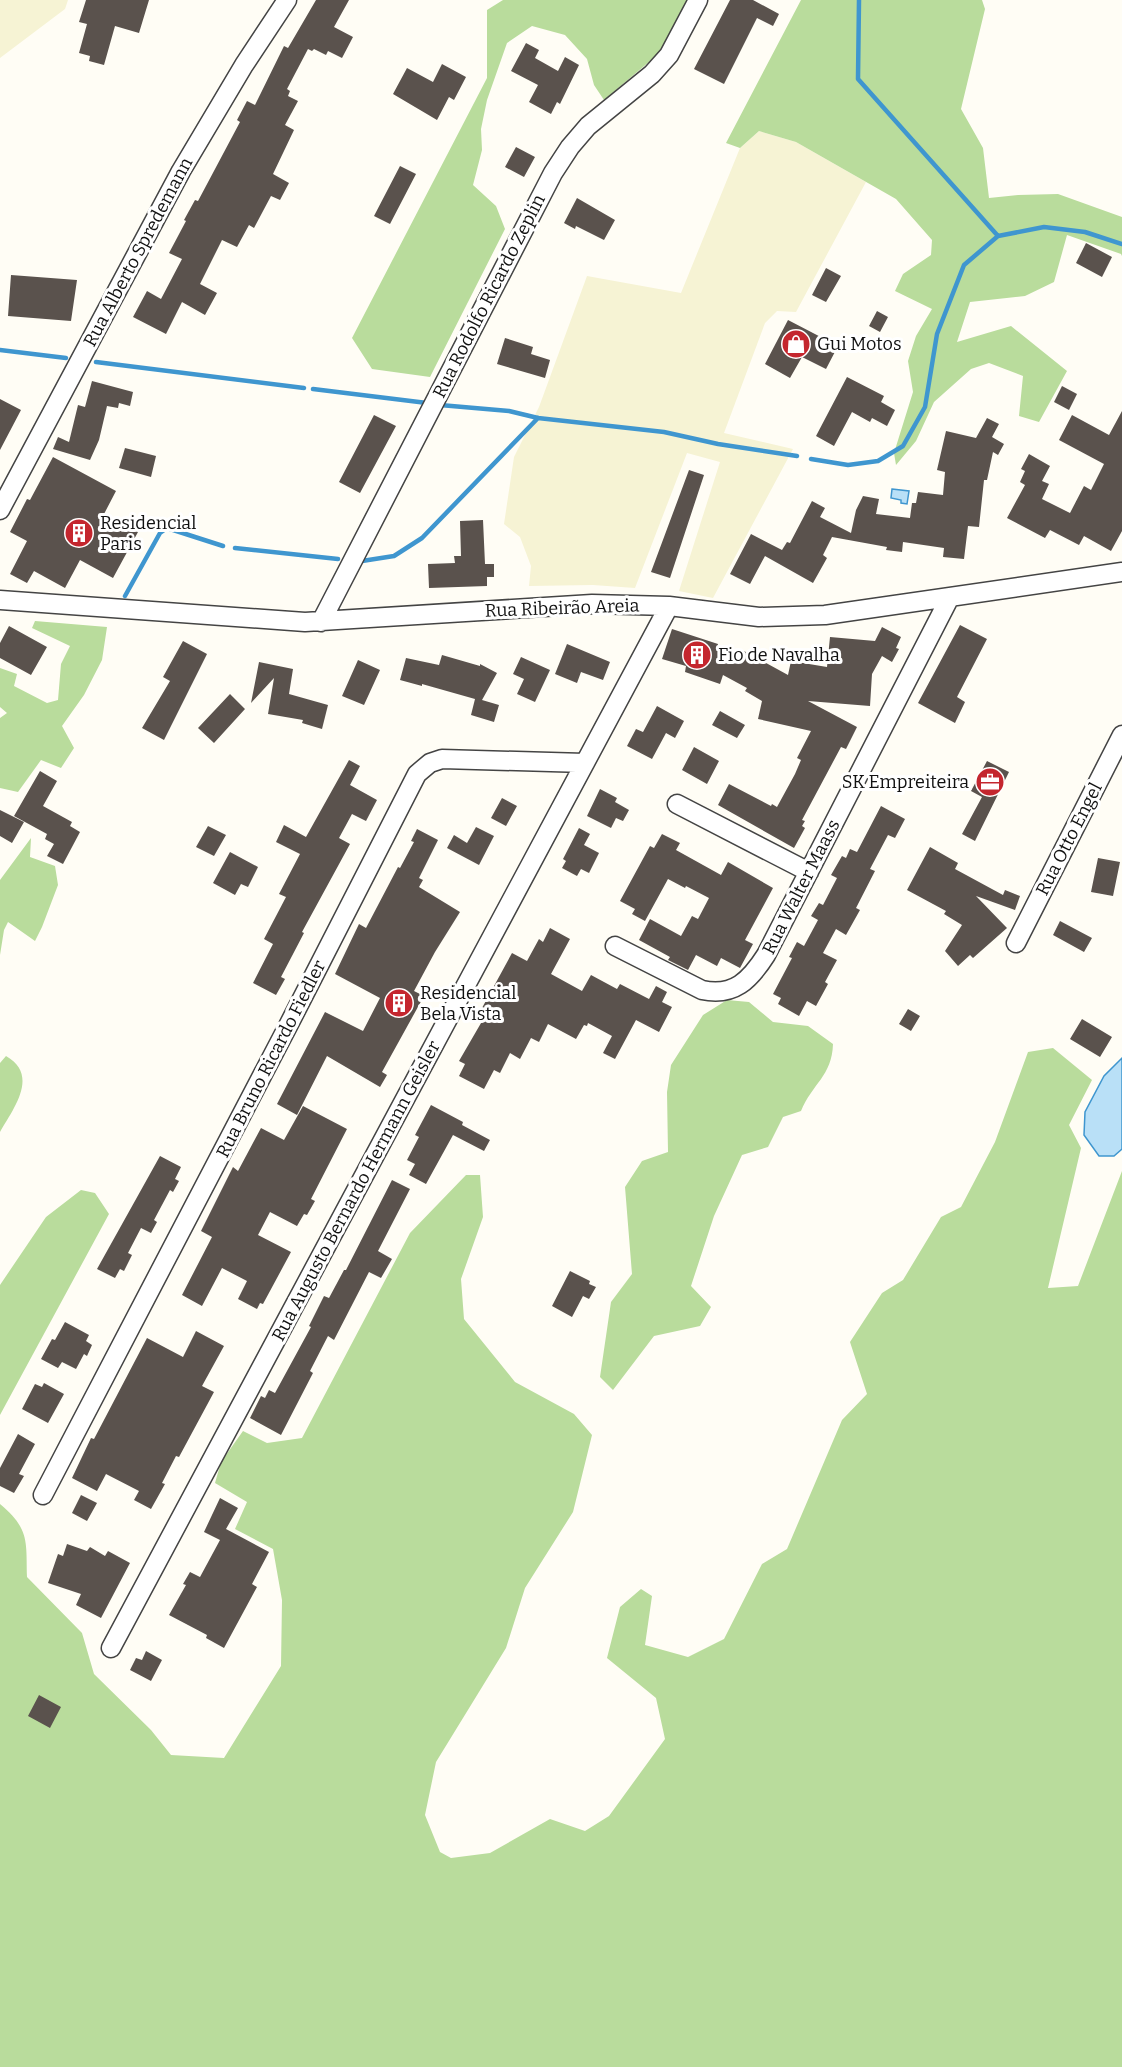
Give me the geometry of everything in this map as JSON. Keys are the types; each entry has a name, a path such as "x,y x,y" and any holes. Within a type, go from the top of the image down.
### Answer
{"street":[{"name":"Rua Alberto Spredemann","path":"0,510 181,171 219,105 287,0"},
{"name":"Rua Rodolfo Ricardo Zeplin","path":"321,622 553,173 570,147 588,126 652,74 669,55 698,0"},
{"name":"Rua Ribeirão Areia","path":"0,600 321,622 592,604 669,606 741,615 793,617 825,615 1122,572"},
{"name":"Rua Walter Maass","path":"615,946 702,990 713,993 738,987 749,980 758,969 809,872 950,597"},
{"name":"Rua Augusto Bernardo Hermann Geisler","path":"111,1648 669,606"},
{"name":"Rua Otto Engel","path":"1016,943 1122,735"},
{"name":"Rua Bruno Ricardo Fiedler","path":"43,1495 417,774 430,763 442,759 585,763"},
{"path":"677,804 809,872"}],"shaded area":[{"path":"0,0 68,0 65,9 0,58"},
{"path":"759,131 796,142 866,182 796,312 777,311 765,323 724,433 793,449 713,598 679,591 720,462 687,453 635,588 593,585 529,586 531,566 520,537 504,524 514,457 539,407 587,276 681,293 740,148"}],"green space":[{"path":"503,0 689,0 677,26 656,56 604,100 594,85 587,59 565,35 532,26 507,43 487,100 481,129 482,150 473,185 496,206 505,229 430,377 372,369 352,338 487,78 487,10"},
{"path":"801,0 982,0 985,9 961,109 983,148 989,198 1058,194 1122,217 1122,256 1067,235 1054,282 1025,296 970,302 957,342 1011,326 1067,371 1039,422 1019,416 1023,376 989,363 971,369 934,402 916,441 896,465 894,453 913,392 908,361 916,336 932,309 895,291 903,274 931,255 932,240 896,199 796,142 759,131 740,148 726,143"},
{"path":"35,621 107,627 102,660 84,695 62,726 74,748 61,768 41,760 18,792 0,788 0,718 7,713 0,707 0,668 17,674 14,686 47,703 58,700 61,664 70,646 32,628"},
{"path":"31,838 30,857 55,866 58,885 35,941 8,922 4,930 0,955 0,880"},
{"path":"727,1000 749,1002 773,1022 808,1026 833,1044 832,1055 825,1072 801,1111 783,1117 768,1147 742,1155 714,1216 691,1286 711,1307 700,1326 654,1336 613,1390 600,1377 611,1302 632,1274 625,1187 642,1161 668,1152 667,1092 671,1065 703,1015"},
{"path":"1053,1048 1092,1080 1069,1125 1081,1148 1048,1288 1078,1286 1122,1171 1122,2067 0,2067 0,1504 17,1521 24,1537 27,1577 82,1633 94,1674 151,1730 171,1755 224,1758 281,1666 282,1600 273,1549 235,1529 247,1502 215,1483 221,1462 243,1431 267,1443 302,1438 410,1233 466,1175 480,1175 483,1217 461,1279 464,1319 515,1382 574,1414 592,1435 573,1512 525,1588 506,1648 436,1762 425,1815 440,1852 451,1858 490,1853 550,1819 585,1831 609,1816 665,1739 656,1698 607,1658 620,1607 641,1589 652,1596 645,1645 688,1657 724,1639 762,1564 787,1549 842,1420 867,1394 850,1342 882,1293 903,1280 941,1217 961,1207 995,1142 1028,1052"},
{"path":"6,1056 16,1064 21,1073 22,1082 17,1103 0,1132 0,1063"},
{"path":"81,1190 95,1193 109,1214 0,1415 0,1285 46,1217"}],"water":[{"path":"892,489 909,491 907,504 891,498"},
{"path":"1122,1058 1122,1149 1114,1156 1099,1156 1084,1135 1085,1112 1104,1076"}],"building":[{"path":"86,0 149,0 139,33 115,26 104,65 89,61 90,56 79,53 87,24 79,22"},
{"path":"316,0 349,0 334,27 353,37 342,58 328,51 326,55 314,49 312,51 308,49 287,89 290,91 288,96 298,101 285,125 294,130 273,174 289,183 280,200 271,196 254,228 249,225 237,247 222,240 200,284 217,293 205,315 182,302 166,334 133,317 147,291 161,299 182,259 169,253 186,221 184,220 195,200 198,201 240,122 237,120 247,101 255,105 284,46 288,48"},
{"path":"730,0 753,0 779,14 773,26 757,18 724,84 694,69"},
{"path":"526,43 539,50 535,58 558,71 565,57 579,65 560,104 557,102 551,114 529,102 538,85 511,71"},
{"path":"442,64 466,77 454,100 449,97 437,120 393,94 407,68 433,82"},
{"path":"516,147 535,157 524,177 505,167"},
{"path":"400,166 416,174 390,224 374,216"},
{"path":"577,198 615,220 604,240 576,226 575,229 564,223"},
{"path":"1086,243 1112,257 1102,277 1076,263"},
{"path":"826,268 841,276 826,302 812,295"},
{"path":"11,275 77,280 71,321 8,316"},
{"path":"877,311 888,317 880,332 869,326"},
{"path":"788,320 838,346 826,369 802,357 790,378 765,364"},
{"path":"505,338 533,347 531,354 550,360 545,378 497,364"},
{"path":"847,377 884,396 881,402 895,410 887,426 872,418 870,422 852,412 834,446 816,436"},
{"path":"92,381 133,392 130,406 119,403 118,408 107,406 99,440 90,460 53,449 58,437 69,442 78,405 85,407"},
{"path":"1062,386 1077,394 1069,410 1054,402"},
{"path":"0,399 21,410 0,450"},
{"path":"1122,411 1122,531 1111,551 1084,536 1079,545 1050,530 1045,538 1007,518 1025,485 1020,482 1025,471 1021,469 1029,454 1050,466 1042,481 1049,484 1042,499 1070,513 1084,486 1091,490 1104,464 1059,440 1072,415 1109,435"},
{"path":"374,415 396,426 360,493 339,482"},
{"path":"987,418 999,424 992,437 1004,444 998,455 993,452 987,480 984,480 979,527 968,526 964,559 943,557 944,548 903,542 902,552 832,537 823,555 827,558 813,583 765,556 750,584 730,574 751,534 782,550 787,542 790,543 812,501 825,508 820,517 851,533 856,510 863,496 879,499 876,514 910,518 912,503 916,503 918,492 943,495 945,472 937,470 946,431 976,438"},
{"path":"125,448 156,456 151,477 119,468"},
{"path":"53,457 116,491 104,514 138,532 113,578 80,560 65,588 34,571 27,583 10,574 27,541 10,532"},
{"path":"689,470 704,475 670,578 651,572"},
{"path":"483,520 485,564 494,564 494,577 487,577 487,586 429,588 428,564 455,563 454,556 461,556 460,521"},
{"path":"960,625 987,639 957,697 965,702 955,723 918,703"},
{"path":"9,626 47,647 31,675 0,658 0,643"},
{"path":"882,627 901,637 896,648 899,649 892,662 882,656 872,674 870,706 808,701 857,727 846,749 841,747 802,820 805,821 802,826 805,828 794,848 718,805 729,784 777,807 795,774 801,760 797,758 811,731 758,719 762,701 745,691 747,688 723,675 720,684 685,672 686,666 662,659 672,629 718,644 717,649 741,656 744,651 788,675 791,661 827,667 830,637 875,641"},
{"path":"183,641 207,654 164,740 142,728 170,681 163,677"},
{"path":"567,644 610,662 603,680 581,672 577,683 555,674"},
{"path":"442,655 480,666 480,664 497,673 482,700 499,705 494,722 471,715 475,699 400,680 406,658 439,665"},
{"path":"521,657 550,670 535,702 517,694 524,679 513,674"},
{"path":"358,660 380,670 364,705 342,696"},
{"path":"259,662 293,669 289,694 328,705 322,729 302,723 303,720 268,714 274,678 251,703"},
{"path":"230,694 245,709 214,743 198,728"},
{"path":"657,706 684,721 675,738 666,733 652,759 627,746 636,729 643,732"},
{"path":"720,711 745,725 737,738 712,725"},
{"path":"694,747 719,761 707,784 682,770"},
{"path":"349,760 360,766 350,785 377,800 366,821 352,814 339,838 350,844 302,932 304,933 281,977 285,979 276,995 253,983 273,944 264,939 286,897 279,894 300,854 276,842 284,825 306,837"},
{"path":"987,761 1009,772 975,841 962,834 982,797 971,791"},
{"path":"40,771 57,781 43,806 72,822 70,826 80,832 63,864 47,856 54,844 45,839 47,834 14,816"},
{"path":"600,789 617,798 615,802 629,810 623,821 616,818 611,828 587,816"},
{"path":"502,798 517,806 506,826 491,818"},
{"path":"881,806 905,819 895,838 888,835 870,869 875,871 856,908 860,910 846,935 836,929 823,953 837,960 825,982 828,984 816,1006 807,1001 799,1016 778,1004 781,998 773,994 792,958 789,957 797,942 804,946 818,920 811,916 819,903 823,905 837,878 831,875 842,856 846,858 850,849 857,852"},
{"path":"0,810 24,822 12,843 0,836"},
{"path":"208,826 226,835 214,856 196,847"},
{"path":"476,827 494,836 479,865 447,848 454,835 467,843"},
{"path":"579,828 590,834 584,845 599,853 589,873 581,869 577,876 562,868 566,861 563,859"},
{"path":"417,829 438,840 419,878 423,880 419,887 460,912 414,991 424,996 382,1072 387,1075 380,1087 327,1056 297,1115 277,1104 325,1012 363,1031 380,998 335,974 359,924 366,928 398,867 400,868 414,842 411,841"},
{"path":"662,834 680,843 676,850 721,875 728,862 773,888 745,940 753,944 740,968 721,958 717,966 696,955 688,970 668,960 670,957 639,940 650,919 681,936 692,916 698,919 709,898 668,879 645,921 632,914 635,909 620,901 650,846 654,848"},
{"path":"930,847 958,863 955,869 1003,895 1005,890 1020,896 1015,910 976,896 1007,928 973,958 970,955 958,966 945,951 962,925 944,914 946,911 907,890"},
{"path":"230,852 258,867 248,887 241,884 235,895 213,883"},
{"path":"1098,858 1120,862 1113,896 1091,892"},
{"path":"1060,921 1092,938 1084,952 1053,935"},
{"path":"550,928 570,939 551,974 582,991 591,975 617,989 620,984 649,999 656,986 667,992 662,1002 672,1007 659,1032 636,1020 615,1059 603,1053 612,1036 588,1023 587,1026 584,1025 576,1039 548,1024 539,1042 531,1038 520,1059 510,1053 500,1073 494,1070 484,1089 459,1076 465,1064 459,1061 488,1011 482,1008 512,953 527,961 539,939 543,942"},
{"path":"908,1009 920,1016 911,1031 899,1024"},
{"path":"1082,1019 1112,1037 1100,1057 1070,1039"},
{"path":"431,1105 490,1140 484,1151 453,1135 426,1184 409,1175 415,1164 407,1160 419,1137 415,1135"},
{"path":"303,1106 347,1129 311,1199 315,1201 307,1215 304,1214 297,1226 270,1212 258,1235 291,1252 263,1304 260,1303 257,1309 238,1299 247,1281 222,1268 202,1306 182,1295 212,1237 201,1231 233,1167 238,1171 261,1128 284,1140"},
{"path":"160,1156 181,1167 175,1179 179,1181 173,1192 170,1190 154,1220 157,1222 151,1233 141,1228 128,1253 132,1255 124,1271 120,1269 115,1278 97,1269"},
{"path":"392,1180 410,1189 378,1251 392,1259 381,1278 369,1272 334,1340 328,1336 310,1371 313,1373 281,1435 250,1418 261,1396 265,1398 269,1390 275,1393 311,1327 309,1326 324,1296 329,1298 346,1270"},
{"path":"570,1271 590,1281 589,1284 596,1287 589,1299 583,1296 572,1317 552,1306"},
{"path":"65,1322 89,1335 86,1341 92,1345 87,1356 84,1354 76,1369 62,1362 58,1368 41,1359"},
{"path":"196,1331 224,1346 202,1386 214,1392 179,1457 176,1456 162,1483 165,1484 151,1509 134,1500 139,1491 106,1474 97,1491 72,1478 91,1438 94,1439 147,1338 183,1357"},
{"path":"44,1383 64,1394 48,1423 22,1409 35,1384 42,1387"},
{"path":"18,1434 35,1444 19,1474 24,1476 14,1493 0,1486 0,1468"},
{"path":"81,1495 97,1503 87,1521 72,1513"},
{"path":"220,1498 238,1508 226,1529 269,1552 252,1584 257,1587 224,1648 206,1638 207,1635 169,1615 186,1585 183,1584 190,1572 200,1577 220,1540 204,1532"},
{"path":"67,1544 87,1551 90,1547 105,1556 108,1551 130,1563 101,1618 76,1605 81,1594 48,1583 58,1554 63,1556"},
{"path":"146,1651 162,1660 151,1681 130,1670 136,1658 142,1660"},
{"path":"39,1695 61,1707 50,1728 28,1716"}],"waterway":[{"path":"859,0 858,79 998,236"},
{"path":"811,459 848,465 878,461 903,446 925,407 937,334 964,265 998,236 1044,227 1085,232 1122,244"},
{"path":"0,350 66,358"},
{"path":"96,362 304,388"},
{"path":"313,389 427,403"},
{"path":"440,405 509,411 538,418 664,432 718,444 797,456"},
{"path":"362,561 394,556 422,538 538,418"},
{"path":"125,596 160,533 167,528 223,546"},
{"path":"235,548 338,559"}],"place":[{"name":"Gui Motos","path":"796,344"},
{"name":"Residencial Paris","path":"79,533"},
{"name":"Fio de Navalha","path":"697,655"},
{"name":"SK Empreiteira","path":"990,782"},
{"name":"Residencial Bela Vista","path":"399,1003"}]}
